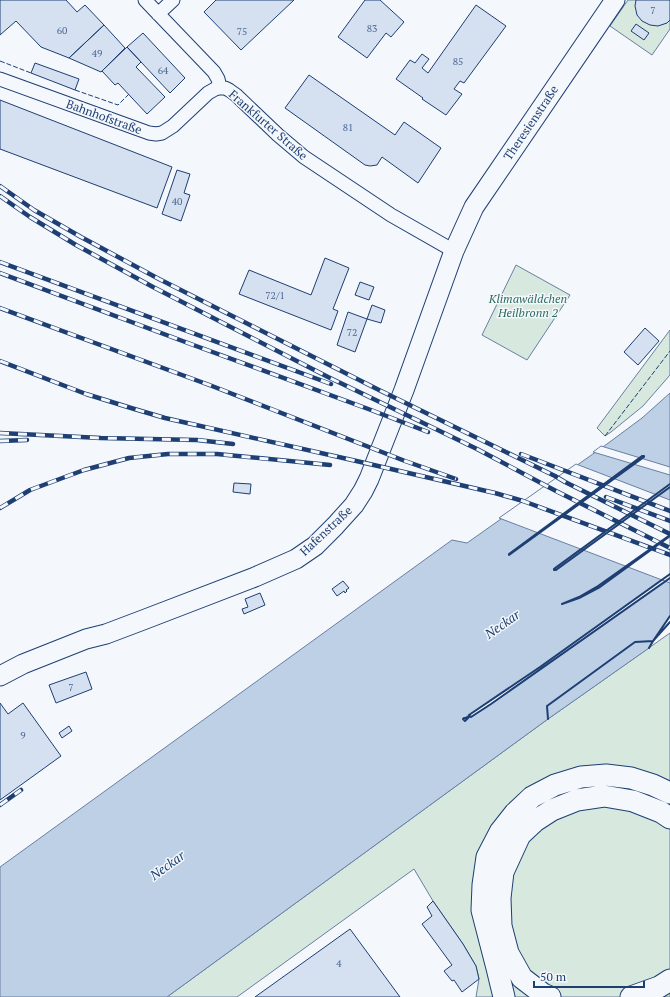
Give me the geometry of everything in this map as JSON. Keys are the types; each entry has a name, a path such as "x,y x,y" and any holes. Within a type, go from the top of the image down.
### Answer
{"main road":[{"name":"Theresienstraße","path":"454,251 474,207 615,0"},
{"name":"Hafenstraße","path":"0,676 23,664 86,639 128,626 255,577 296,559 315,546 336,526 354,505 369,479 404,390 454,251"},
{"path":"504,997 482,910 483,885 487,857 500,832 515,813 532,797 556,785 580,777 606,775 631,778 653,785 670,793"},
{"path":"550,997 543,994 522,978 508,953 501,926 500,898 503,872 520,835 535,821 552,810 577,800 604,796 633,801 661,812 670,818"},
{"path":"631,997 659,987 670,980"}],"street":[{"name":"Frankfurter Straße","path":"145,0 214,72 218,79 220,88 229,90 236,95 278,135 304,157 391,215 454,251"},
{"path":"158,14 173,0"},
{"name":"Bahnhofstraße","path":"0,79 142,131 156,134 162,133 173,126 208,94 215,89 220,88"}],"green space":[{"path":"628,0 670,0 670,29 652,55 610,26"},
{"name":"Klimawäldchen Heilbronn 2","path":"516,265 570,295 527,360 482,335"},
{"path":"670,330 670,375 643,406 605,436 597,428"},
{"path":"670,633 670,997 476,997 479,979 476,966 463,944 433,901 414,869 237,997 167,997 548,719"}],"water":[{"name":"Neckar","path":"670,393 670,484 554,568 554,570 670,487 670,535 581,597 600,587 670,536 670,574 540,667 463,719 465,721 470,716 471,717 491,704 670,578 670,616 649,648 548,719 167,997 0,997 0,867 452,540 467,543 642,418","holes":["642,456 644,457 509,555"]}],"pier":[{"path":"601,446 670,467 670,475 593,452"},
{"path":"576,464 670,500 670,583 499,518"}],"building":[{"path":"0,0 66,0 77,12 85,5 104,25 69,58 41,47 16,21 0,35"},
{"path":"216,0 294,0 241,50 204,12"},
{"path":"365,0 380,0 404,22 391,37 386,33 367,58 338,37"},
{"path":"636,0 670,0 670,20 667,23 658,26 650,25 642,21 637,15 635,6"},
{"path":"476,5 506,26 464,83 460,81 454,89 462,94 446,115 396,79 410,60 415,63 422,54 429,59 422,68 428,73"},
{"path":"636,24 649,33 644,40 631,31"},
{"path":"104,25 125,48 101,72 69,58"},
{"path":"143,33 185,78 170,93 127,47"},
{"path":"127,47 141,62 136,67 165,97 147,114 118,83 115,85 102,71"},
{"path":"35,63 79,79 75,90 31,73"},
{"path":"309,75 395,135 404,122 441,148 418,183 382,157 377,165 365,165 285,108"},
{"path":"0,100 172,167 157,208 0,149"},
{"path":"177,170 190,174 184,193 190,195 181,221 162,214"},
{"path":"325,258 349,268 333,309 338,311 331,330 239,294 249,270 311,295"},
{"path":"360,282 374,287 369,300 355,295"},
{"path":"372,305 385,310 381,323 367,319"},
{"path":"348,312 367,319 355,352 337,345"},
{"path":"645,328 659,341 638,365 624,352"},
{"path":"234,483 251,484 250,494 233,492"},
{"path":"343,581 349,588 345,593 344,591 337,596 332,589"},
{"path":"260,593 265,605 244,614 242,609 248,607 245,599"},
{"path":"86,672 92,689 56,703 49,685"},
{"path":"0,703 8,714 23,703 61,756 0,800"},
{"path":"69,726 72,731 62,738 59,733"},
{"path":"433,901 463,944 476,966 479,979 462,992 454,980 452,981 444,971 452,965 422,924 432,916 427,907"},
{"path":"350,929 400,997 255,997"}],"railway":[{"path":"0,186 34,210 159,279 670,534"},
{"path":"0,196 30,217 76,245 153,287 328,377 477,449 556,491 670,548"},
{"path":"0,262 331,384"},
{"path":"0,273 428,432"},
{"path":"0,308 212,386 405,461 456,479"},
{"path":"0,361 86,394 165,418 495,493 523,501 670,555"},
{"path":"0,433 101,438 197,440 233,444"},
{"path":"0,441 27,440"},
{"path":"0,508 30,490 84,470 129,458 168,454 217,454 330,465"},
{"path":"521,454 670,511"},
{"path":"606,497 670,521"},
{"path":"0,805 21,790"}],"fence":[{"path":"0,61 31,73"},
{"path":"75,90 118,105 129,94"},
{"path":"605,436 670,351"}],"wall":[{"path":"642,456 644,457 509,555 509,554 642,456"},
{"path":"554,569 670,484"},
{"path":"554,569 556,570 670,487"},
{"path":"670,535 598,586 579,597 562,604 579,598 600,587 670,536"},
{"path":"670,574 540,667 469,715 470,716 463,719 465,721 470,716 471,717 491,704 670,578"},
{"path":"670,616 653,641 670,622"},
{"path":"548,719 547,706 635,642 653,641 649,648"}]}
